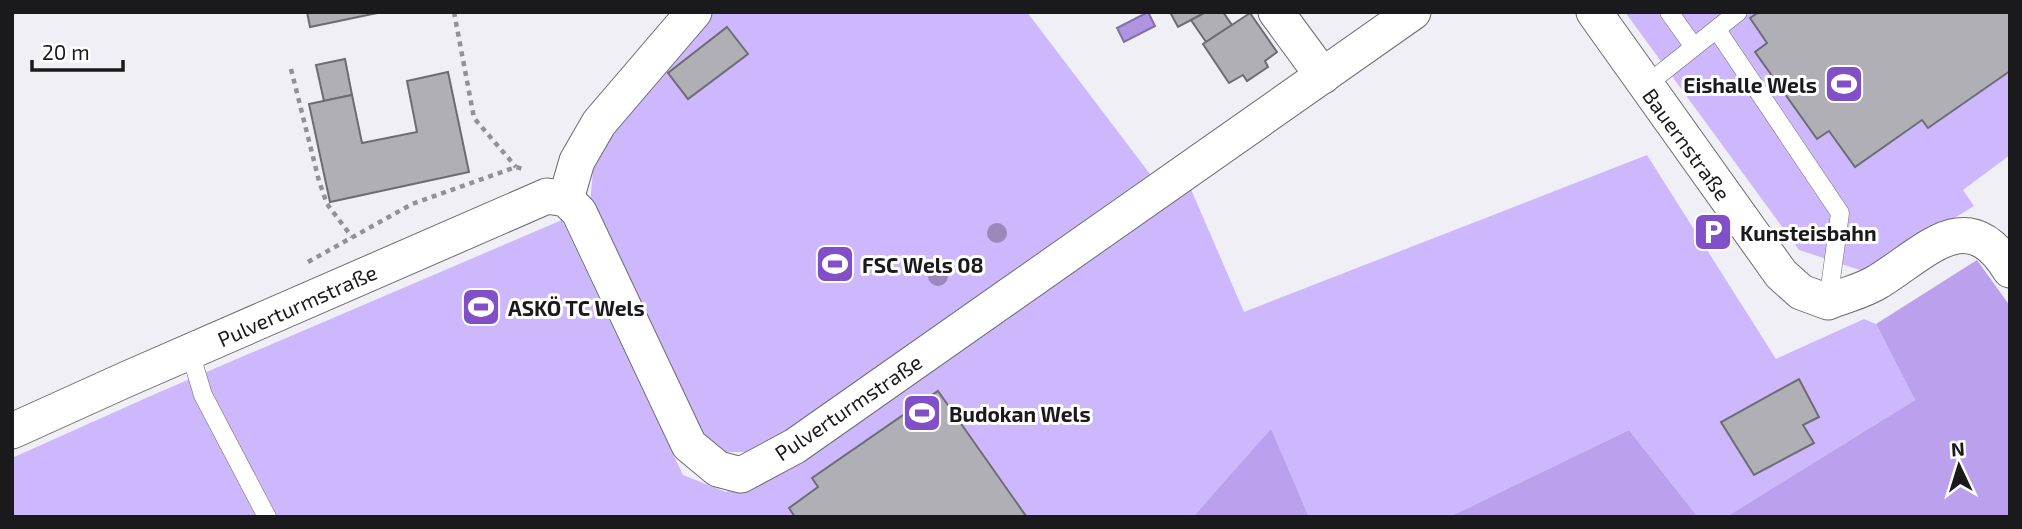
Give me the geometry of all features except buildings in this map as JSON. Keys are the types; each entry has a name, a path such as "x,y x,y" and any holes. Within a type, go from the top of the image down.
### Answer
{"street":[{"path":"566,199 577,161 599,123 694,12"},
{"path":"1276,12 1323,76"},
{"name":"Pulverturmstraße","path":"12,431 547,196 566,199 579,212 689,445 718,469 741,475 794,446 1413,12"},
{"name":"Bauernstraße","path":"1594,12 1644,86 1781,274 1801,292 1828,302"},
{"path":"1828,302 1875,284 1947,236 1974,235 2000,253 2010,270"}],"lane":[{"path":"1669,12 1695,47"},
{"path":"1644,86 1738,12"},
{"path":"1717,30 1840,213 1828,302"},
{"path":"190,352 203,395 267,517"}],"path":[{"path":"454,12 474,118 516,167"},
{"path":"291,69 318,181 327,204 352,237"}],"shaded area":[{"name":"FSC Wels 08","path":"706,12 1027,12 1150,174 756,452 721,452 690,425 590,203 594,160 608,128"},
{"path":"1148,12 1155,26 1124,42 1117,28"},
{"name":"Eishalle Wels","path":"1625,12 2010,12 2010,155 1963,190 1974,206 1866,272 1799,250"},
{"path":"1647,155 1776,359 1864,319 1876,324 1915,400 1726,517 1698,517 1629,430 1449,517 1309,517 1271,430 1193,517 12,517 12,458 562,220 683,475 726,492 953,351 1190,187 1244,312"},
{"path":"1977,260 2010,306 2010,517 1726,517 1915,400 1876,324"},
{"path":"1271,429 1309,517 1193,517"},
{"path":"1629,430 1698,517 1449,517"}],"place":[{"name":"Eishalle Wels","path":"1844,84"},
{"name":"Kunsteisbahn","path":"1713,232"},
{"name":"FSC Wels 08","path":"835,264"},
{"name":"ASKÖ TC Wels","path":"481,307"},
{"name":"Budokan Wels","path":"922,413"}]}
